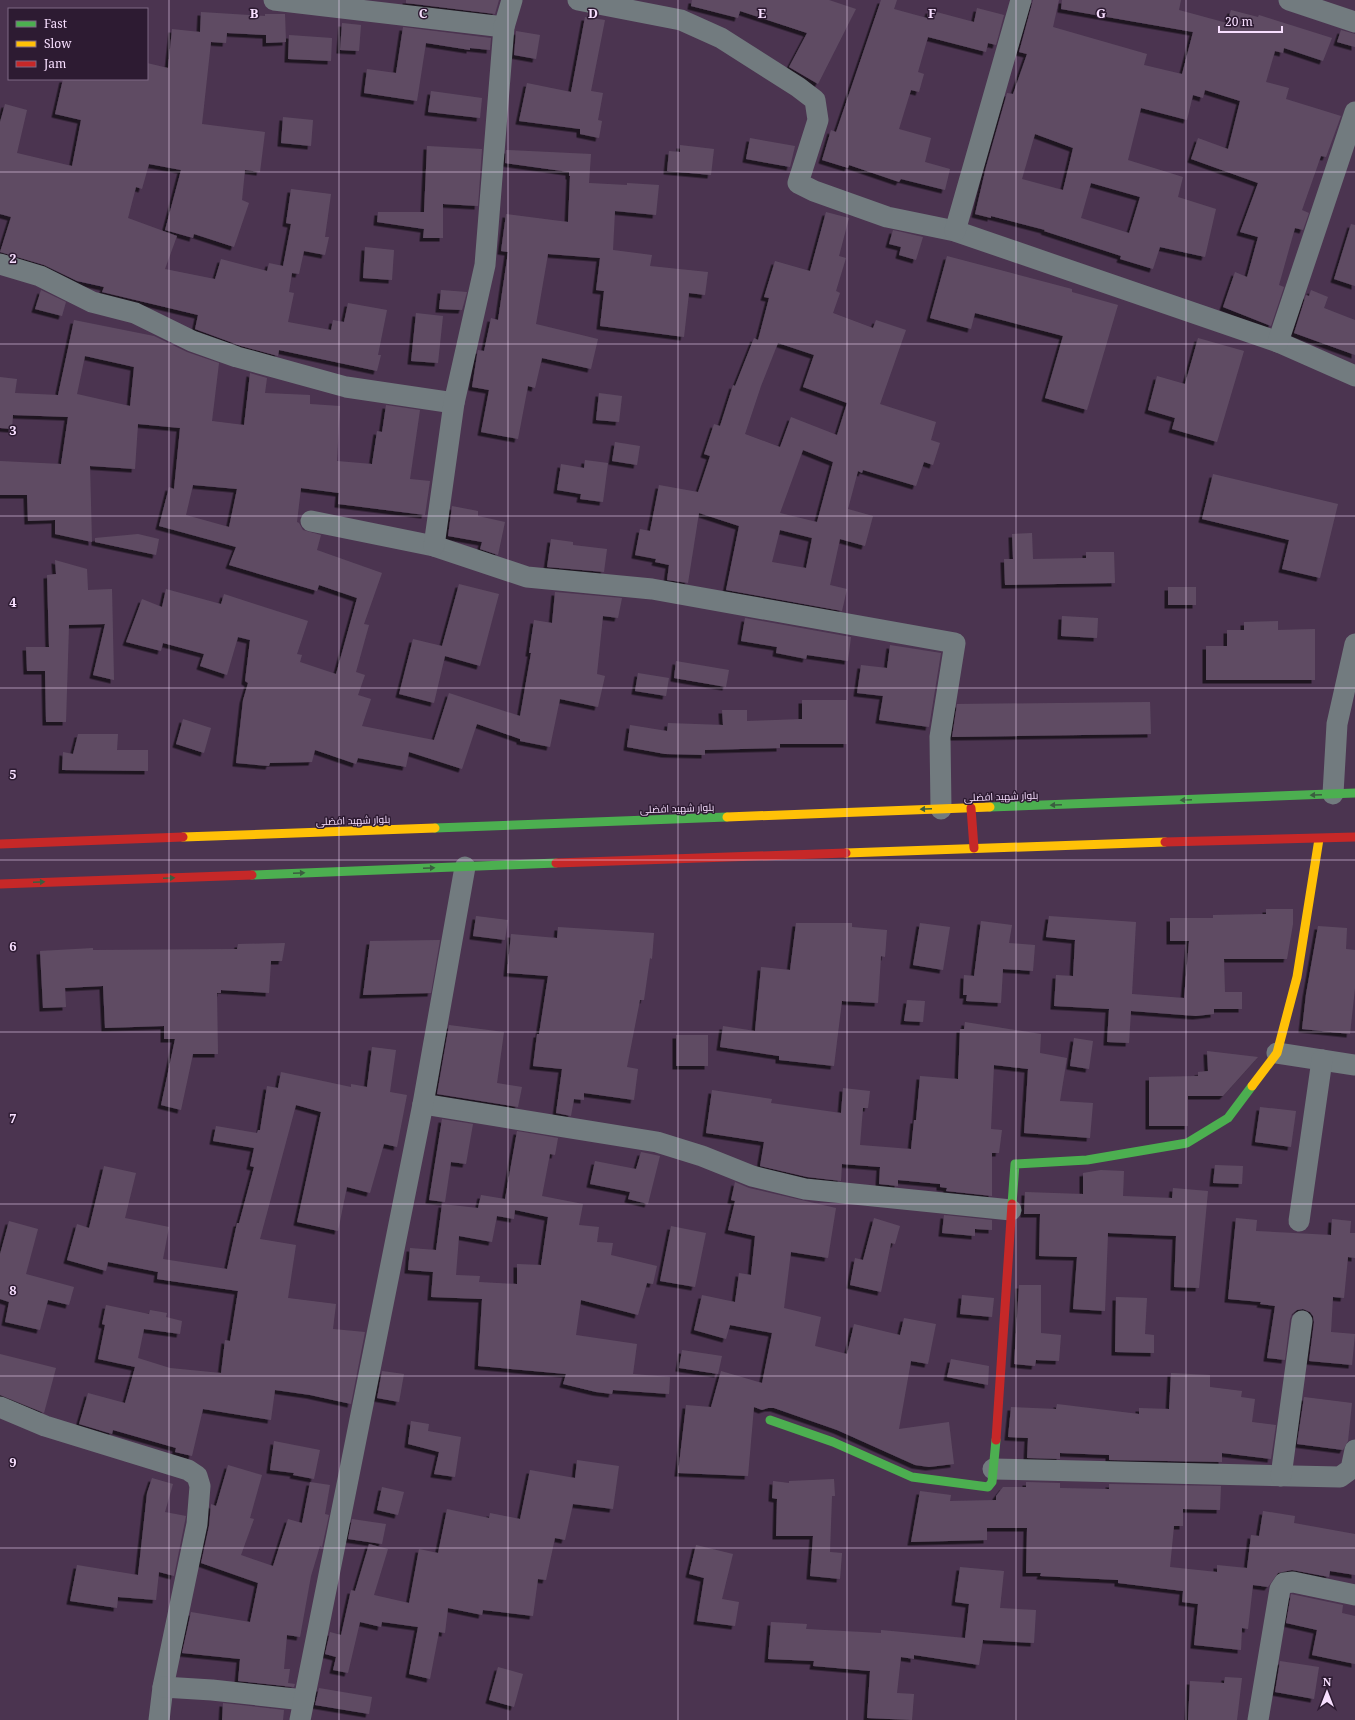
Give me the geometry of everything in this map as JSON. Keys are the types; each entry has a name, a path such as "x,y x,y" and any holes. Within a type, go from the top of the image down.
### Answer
{"main road":[{"name":"بلوار شهید افضلی","path":"0,844 1355,793"},
{"path":"971,808 974,848"},
{"path":"0,884 974,848 1355,837"},
{"path":"770,1420 833,1442 912,1477 988,1487 992,1482 1003,1350 1015,1164 1087,1160 1187,1143 1228,1118 1277,1053 1297,977 1319,839"}],"street":[{"path":"274,0 504,27"},
{"path":"434,546 454,403 485,265 504,27 512,0"},
{"path":"578,0 681,20 721,38 798,87 815,100 818,120 798,183 887,216 955,231 1278,342 1355,376"},
{"path":"955,231 1022,0"},
{"path":"1289,0 1355,22"},
{"path":"1278,342 1355,112"},
{"path":"0,264 40,276 92,302 135,313 192,341 236,357 346,387 454,403"},
{"path":"311,522 434,546 527,577 652,590 955,643 940,737 941,809"},
{"path":"1333,794 1337,724 1355,644"},
{"path":"163,1688 212,1690 302,1710 423,1104 465,867"},
{"path":"1277,1053 1355,1065"},
{"path":"1299,1220 1322,1060"},
{"path":"423,1104 657,1142 702,1156 752,1176 805,1189 1011,1210"},
{"path":"1281,1476 1302,1321"},
{"path":"0,1407 45,1426 188,1470 196,1476 200,1486 197,1524 163,1688 159,1720"},
{"path":"993,1469 1340,1477 1351,1469 1355,1450"},
{"path":"1258,1720 1280,1589 1284,1583 1293,1582 1355,1596"}],"building":[{"path":"406,0 499,0 495,14 406,3"},
{"path":"692,0 829,0 856,9 818,84 789,67 807,33 740,11 738,18 691,6"},
{"path":"881,0 897,0 894,9 927,18 929,10 974,22 977,8 1004,15 996,45 988,43 986,52 928,37 918,72 924,74 919,92 911,90 899,129 931,138 925,162 950,169 945,190 901,179 899,182 849,165 848,168 822,160 831,130 836,132"},
{"path":"1033,0 1059,0 1053,27 1147,54 1144,65 1182,74 1193,32 1061,9 1062,0 1181,0 1179,10 1227,23 1231,10 1258,17 1259,15 1332,38 1323,61 1284,48 1283,53 1275,51 1266,82 1289,88 1286,99 1341,116 1326,157 1321,156 1302,210 1309,213 1303,230 1295,228 1279,285 1284,287 1271,326 1223,307 1235,272 1247,277 1258,237 1240,232 1258,183 1191,159 1198,138 1228,149 1240,101 1205,90 1203,98 1193,95 1187,120 1141,108 1128,160 1183,177 1178,197 1216,209 1205,257 1160,247 1153,269 1120,259 1121,256 1044,231 1045,230 991,216 991,218 975,214 986,167 1007,93 1013,94 1027,54 1019,52","holes":["1035,134 1073,148 1063,190 1022,179","1091,183 1140,197 1129,233 1081,218"]},
{"path":"201,12 265,16 265,14 285,14 286,42 266,43 266,35 227,33 226,43 211,42 202,124 265,132 260,172 245,170 242,200 249,203 234,247 194,234 193,238 165,230 181,170 149,164 142,189 136,187 128,218 177,236 165,269 215,279 221,259 267,271 269,263 283,266 291,224 286,223 291,189 331,194 325,237 329,237 325,255 304,251 299,274 292,273 289,292 294,293 288,322 331,330 333,320 344,322 348,303 387,310 378,355 381,355 377,371 279,350 278,356 241,346 195,329 198,315 102,292 104,287 77,281 44,265 0,252 11,217 0,214 0,122 5,104 27,110 17,153 72,166 81,120 55,114 63,80 148,80 148,63 168,68 172,29 200,32"},
{"path":"585,17 605,20 591,91 603,93 598,120 602,121 599,138 580,134 580,129 519,121 527,83 571,92"},
{"path":"342,23 361,25 359,51 340,50"},
{"path":"403,27 491,38 490,50 470,48 470,50 426,43 417,101 364,93 367,69 396,73"},
{"path":"1341,30 1355,34 1355,47 1337,42"},
{"path":"516,31 540,35 536,59 514,55"},
{"path":"289,35 332,38 331,61 288,59"},
{"path":"431,91 482,98 480,118 428,112"},
{"path":"283,117 313,120 311,146 281,143"},
{"path":"750,138 795,146 790,167 746,159"},
{"path":"680,145 714,149 711,175 667,171 669,151 680,152"},
{"path":"427,146 482,149 478,206 443,204 443,238 423,238 424,229 377,222 378,212 424,212"},
{"path":"506,150 591,154 589,183 659,185 656,215 615,211 613,250 652,255 650,266 708,272 705,295 689,293 684,337 600,326 604,291 596,290 600,258 548,254 536,324 598,339 591,369 542,358 535,388 528,386 518,439 481,432 489,390 472,387 477,355 478,350 484,351 491,318 498,320 508,252 501,251 506,214 568,222 570,176 569,172 505,163"},
{"path":"826,212 849,218 839,256 846,258 836,291 840,293 833,313 873,328 876,320 906,330 880,404 936,422 931,440 940,443 933,465 924,462 916,486 863,470 862,473 858,471 848,509 873,516 865,546 840,539 830,585 847,589 842,611 726,590 739,526 699,513 688,583 667,580 669,565 655,562 656,559 635,555 640,529 650,531 659,485 698,492 710,456 704,454 714,424 720,426 733,385 735,386 754,338 758,340 769,298 764,297 775,261 810,271","holes":["778,343 814,355 803,387 847,403 837,435 791,417 780,447 745,434 761,386","803,450 833,462 817,522 780,513","780,530 812,538 806,568 772,562"]},
{"path":"1351,224 1355,225 1355,286 1334,279"},
{"path":"893,230 923,237 916,260 899,255 901,247 889,244"},
{"path":"365,247 394,250 392,280 363,278"},
{"path":"947,256 1072,289 1072,292 1118,305 1087,410 1045,398 1063,336 975,313 971,329 930,318"},
{"path":"41,290 66,302 62,316 35,309"},
{"path":"441,290 467,292 462,310 439,309"},
{"path":"1311,290 1328,297 1324,308 1355,320 1355,355 1294,333 1306,295 1309,296"},
{"path":"416,313 443,316 438,363 411,361"},
{"path":"74,320 154,336 187,352 219,363 212,421 244,425 250,373 267,378 265,393 310,395 310,404 340,406 337,461 372,464 377,431 382,432 386,405 420,410 410,479 430,481 425,515 338,504 339,493 301,488 297,522 303,530 321,535 317,550 382,573 364,624 369,625 356,672 365,675 358,695 371,699 362,726 434,740 449,693 520,716 531,653 529,653 534,620 552,623 555,592 622,598 618,618 603,616 597,674 605,676 598,707 560,699 550,747 520,741 520,739 477,724 462,769 409,752 406,767 358,758 356,764 315,750 312,762 270,763 269,766 236,763 243,700 248,683 245,681 250,640 238,637 227,675 200,666 204,654 163,643 161,651 126,642 142,599 162,607 166,589 221,604 224,594 308,621 297,654 302,655 300,662 336,674 357,598 319,585 317,591 229,565 236,547 159,526 169,487 174,489 180,428 138,424 135,469 90,466 92,542 55,534 55,520 28,521 27,495 0,495 0,461 61,464 68,417 13,415 12,429 0,428 0,377 17,379 15,393 58,395","holes":["85,356 134,367 130,406 77,394","193,485 237,489 229,527 186,515"]},
{"path":"1198,338 1244,351 1217,442 1172,429 1175,418 1148,410 1157,376 1185,384"},
{"path":"599,393 622,396 619,422 596,420"},
{"path":"615,442 640,446 637,465 612,461"},
{"path":"585,460 608,463 603,502 580,499 581,494 557,490 561,464 584,468"},
{"path":"1213,474 1338,504 1320,578 1282,569 1289,540 1202,519"},
{"path":"452,506 478,511 478,516 505,522 498,555 480,549 482,542 448,536"},
{"path":"1032,533 1033,559 1086,558 1086,552 1114,552 1115,583 1005,585 1004,559 1013,559 1012,534"},
{"path":"138,534 159,539 156,555 95,542 95,538"},
{"path":"551,539 573,542 573,545 607,549 604,572 547,567"},
{"path":"55,560 87,569 88,590 112,589 114,680 93,675 105,624 69,625 66,722 46,722 45,671 27,671 26,647 49,647 47,575 56,574"},
{"path":"459,584 499,594 480,666 445,656 434,703 399,694 413,639 442,646"},
{"path":"1168,587 1196,587 1196,605 1168,605"},
{"path":"1062,616 1098,618 1097,638 1061,636"},
{"path":"745,618 851,637 848,661 807,655 806,659 776,653 777,647 741,641"},
{"path":"1278,621 1278,630 1315,629 1315,680 1206,680 1206,646 1227,646 1227,630 1244,630 1244,622"},
{"path":"890,645 941,653 929,727 879,720 883,696 857,693 861,665 887,668"},
{"path":"676,661 729,670 726,687 674,678"},
{"path":"638,673 669,678 666,696 635,691"},
{"path":"802,700 847,700 847,744 780,744 780,748 705,750 705,755 665,754 627,747 630,725 667,731 668,723 723,725 722,710 747,710 747,721 802,719"},
{"path":"1150,702 1151,734 952,737 957,704"},
{"path":"183,719 211,728 204,753 176,744"},
{"path":"78,734 118,734 117,750 148,750 148,771 62,770 63,752 73,754"},
{"path":"1266,909 1293,909 1293,924 1287,959 1224,959 1225,992 1242,992 1242,1009 1214,1009 1214,1014 1196,1016 1131,1011 1129,1043 1107,1042 1109,1009 1054,1006 1056,975 1073,976 1075,940 1046,937 1049,916 1136,922 1132,994 1184,998 1189,941 1170,941 1170,918 1213,918 1213,915 1266,914"},
{"path":"476,916 508,920 505,940 473,936"},
{"path":"981,921 1012,925 1009,943 1035,945 1033,971 1003,969 1001,1003 966,1001 967,995 963,995 964,975 974,976"},
{"path":"796,923 852,923 852,927 887,930 885,957 881,956 878,1003 842,1001 834,1066 779,1060 779,1056 720,1047 723,1026 755,1031 761,967 790,970"},
{"path":"920,923 950,927 943,970 913,965"},
{"path":"1318,926 1347,928 1346,949 1355,950 1355,988 1350,1034 1302,1029 1306,994"},
{"path":"558,927 654,933 652,959 650,958 644,1000 640,1000 627,1067 638,1069 634,1100 584,1093 584,1100 574,1099 571,1116 556,1113 562,1069 533,1066 537,1034 539,1034 548,976 507,973 511,934 557,938"},
{"path":"440,940 431,993 363,995 370,941"},
{"path":"285,943 282,961 271,961 269,993 221,990 221,993 217,993 218,1054 193,1054 181,1110 161,1105 175,1039 164,1039 164,1026 105,1028 103,986 65,988 66,1007 43,1008 40,951 93,948 93,950 237,949 238,944"},
{"path":"907,1000 925,1001 923,1022 904,1021"},
{"path":"965,1022 1041,1034 1040,1053 1067,1058 1060,1101 1093,1103 1090,1138 1024,1133 1028,1069 994,1065 991,1129 1002,1130 999,1153 992,1153 992,1196 946,1191 947,1188 940,1187 940,1184 898,1180 898,1186 879,1184 880,1167 842,1164 841,1181 807,1177 760,1166 764,1142 706,1133 712,1090 772,1099 771,1103 841,1113 843,1088 870,1091 868,1108 863,1108 860,1145 911,1149 914,1120 916,1120 920,1076 958,1079 960,1029 964,1029"},
{"path":"449,1025 504,1032 497,1083 522,1087 518,1107 437,1094"},
{"path":"676,1035 708,1035 708,1066 676,1066"},
{"path":"1074,1038 1093,1041 1089,1069 1070,1066"},
{"path":"372,1047 396,1050 390,1092 407,1095 397,1147 384,1144 370,1193 347,1187 338,1231 297,1222 321,1112 296,1105 260,1239 296,1245 288,1298 336,1304 333,1329 365,1332 351,1404 310,1395 275,1390 271,1420 203,1409 192,1456 175,1452 176,1448 113,1430 112,1434 79,1424 88,1393 125,1403 135,1367 98,1359 105,1325 102,1324 106,1305 149,1314 150,1310 167,1313 166,1317 182,1321 180,1334 144,1329 138,1358 170,1368 221,1373 225,1340 230,1341 238,1291 157,1279 158,1272 108,1262 106,1271 67,1260 77,1224 89,1228 104,1166 136,1173 125,1218 169,1227 163,1259 227,1269 237,1223 239,1223 254,1167 250,1166 254,1148 213,1141 216,1126 257,1133 258,1130 260,1130 267,1086 278,1088 281,1072 351,1087 351,1084 367,1087"},
{"path":"1207,1051 1258,1057 1223,1096 1188,1096 1188,1126 1149,1126 1149,1077 1198,1076 1198,1072 1208,1071"},
{"path":"1260,1107 1296,1111 1291,1147 1255,1142"},
{"path":"442,1119 473,1124 466,1164 451,1162 445,1202 429,1200"},
{"path":"517,1131 558,1138 555,1155 550,1154 542,1196 583,1204 579,1225 599,1227 597,1242 613,1243 611,1255 657,1266 653,1284 647,1283 638,1315 581,1300 576,1335 637,1344 633,1374 670,1377 669,1394 613,1390 612,1394 596,1392 563,1384 566,1374 478,1366 482,1299 431,1297 433,1272 408,1270 410,1248 436,1250 442,1204 478,1208 481,1195 505,1199","holes":["515,1210 548,1217 541,1265 517,1264 517,1284 479,1282 480,1276 456,1275 459,1236 492,1242 497,1216 514,1219"]},
{"path":"641,1152 660,1156 648,1204 628,1199 630,1192 590,1184 595,1161 636,1169"},
{"path":"1215,1165 1243,1166 1242,1184 1213,1183"},
{"path":"1101,1170 1124,1171 1123,1196 1172,1198 1173,1188 1208,1191 1199,1288 1174,1287 1176,1236 1108,1233 1105,1311 1073,1309 1077,1257 1039,1256 1040,1214 1024,1214 1025,1192 1083,1194 1083,1173"},
{"path":"735,1182 749,1188 836,1208 828,1258 791,1252 784,1308 821,1317 815,1346 847,1354 854,1324 900,1335 904,1318 936,1324 928,1364 911,1361 899,1429 949,1422 954,1464 929,1467 915,1465 837,1430 774,1408 762,1410 754,1407 748,1476 678,1473 686,1405 711,1407 721,1371 762,1383 772,1333 730,1325 726,1339 694,1330 702,1295 735,1302 739,1273 751,1275 755,1236 728,1230 735,1201 731,1200"},
{"path":"944,1215 992,1220 992,1230 975,1229 975,1236 942,1233"},
{"path":"874,1218 900,1226 895,1244 891,1243 881,1292 850,1285 855,1258 863,1260"},
{"path":"1236,1218 1257,1220 1256,1231 1331,1235 1332,1219 1351,1221 1350,1233 1355,1233 1355,1258 1348,1257 1344,1298 1333,1297 1331,1332 1355,1334 1352,1365 1309,1361 1314,1322 1313,1316 1310,1312 1303,1309 1297,1310 1292,1314 1290,1319 1285,1360 1267,1358 1275,1306 1260,1304 1261,1302 1228,1299"},
{"path":"9,1221 38,1229 26,1274 74,1287 69,1305 48,1300 40,1330 5,1322 9,1302 0,1299 0,1254"},
{"path":"671,1226 706,1233 695,1287 660,1281"},
{"path":"1019,1285 1041,1285 1041,1333 1061,1335 1059,1361 1036,1360 1035,1366 1014,1364"},
{"path":"962,1295 994,1298 992,1317 960,1314"},
{"path":"1116,1297 1147,1298 1145,1334 1154,1335 1154,1353 1115,1352"},
{"path":"682,1350 722,1356 718,1374 679,1368"},
{"path":"0,1354 56,1368 44,1413 0,1395"},
{"path":"951,1359 989,1366 988,1385 947,1377"},
{"path":"382,1371 404,1374 399,1402 377,1398"},
{"path":"1171,1373 1210,1375 1210,1387 1242,1391 1241,1397 1255,1399 1252,1422 1276,1425 1271,1459 1222,1453 1222,1462 1109,1460 1109,1455 1060,1453 1060,1459 1027,1458 1028,1438 1008,1437 1011,1407 1056,1409 1057,1404 1139,1414 1139,1408 1169,1409"},
{"path":"1304,1397 1352,1403 1348,1441 1343,1450 1297,1444"},
{"path":"411,1421 429,1424 428,1431 461,1437 455,1477 434,1474 439,1452 408,1444"},
{"path":"274,1441 320,1450 314,1479 293,1475 294,1473 270,1470"},
{"path":"577,1460 619,1466 613,1509 573,1504 565,1540 555,1538 546,1580 538,1579 533,1616 483,1610 482,1615 448,1608 445,1633 439,1632 430,1679 409,1674 418,1627 382,1622 381,1627 360,1622 348,1673 333,1670 336,1657 325,1654 330,1632 341,1635 351,1590 355,1591 369,1544 388,1549 374,1595 409,1603 419,1549 438,1553 447,1509 489,1518 490,1513 520,1519 530,1470 575,1478"},
{"path":"228,1465 262,1475 250,1518 254,1519 241,1555 273,1566 288,1519 302,1523 310,1482 330,1485 325,1514 329,1515 322,1547 320,1546 311,1576 300,1637 287,1635 284,1669 290,1669 288,1683 295,1684 294,1687 238,1681 240,1659 182,1653 191,1612 250,1622 258,1583 201,1563 209,1526 211,1504 216,1506"},
{"path":"152,1478 173,1484 165,1512 186,1516 174,1576 159,1572 156,1600 118,1597 117,1608 70,1601 77,1565 138,1575 147,1493"},
{"path":"834,1479 835,1496 832,1496 830,1552 842,1553 840,1579 810,1576 813,1536 776,1536 777,1499 772,1498 773,1481 789,1483 789,1481"},
{"path":"1026,1482 1060,1483 1060,1488 1109,1489 1109,1484 1221,1486 1220,1510 1183,1509 1183,1526 1174,1526 1170,1567 1217,1572 1217,1565 1247,1568 1251,1535 1259,1536 1263,1511 1295,1516 1294,1523 1355,1534 1355,1575 1330,1571 1329,1577 1292,1570 1278,1573 1268,1587 1253,1585 1248,1629 1242,1628 1241,1650 1194,1645 1198,1604 1182,1602 1183,1591 1118,1583 1118,1580 1040,1576 1041,1573 1026,1573 1027,1528 987,1528 987,1540 911,1542 920,1491 951,1495 950,1501 996,1500 996,1496 1003,1487 1026,1487"},
{"path":"382,1487 404,1492 398,1515 377,1510"},
{"path":"352,1519 386,1524 382,1544 348,1539"},
{"path":"696,1545 733,1554 722,1599 739,1602 735,1626 697,1621 704,1578 689,1574"},
{"path":"960,1567 1004,1571 1000,1608 1036,1610 1034,1643 983,1640 979,1665 914,1655 914,1659 901,1657 897,1693 914,1694 912,1720 867,1718 870,1671 813,1666 814,1661 768,1659 771,1622 807,1624 806,1629 881,1633 881,1630 965,1638 969,1604 955,1602"},
{"path":"1291,1594 1343,1605 1342,1613 1355,1616 1355,1664 1312,1655 1317,1630 1286,1623"},
{"path":"1280,1661 1319,1667 1314,1699 1275,1692"},
{"path":"498,1667 523,1674 514,1707 489,1700"},
{"path":"1225,1677 1242,1678 1237,1720 1188,1720 1190,1681 1224,1683"},
{"path":"319,1688 372,1697 369,1714 315,1705"},
{"path":"223,1703 284,1710 283,1720 222,1720"}],"traffic: fast":[{"path":"990,807 1355,793"},
{"path":"435,828 727,817"},
{"path":"252,875 556,863"},
{"path":"1012,1204 1015,1164 1087,1160 1187,1143 1228,1118 1252,1086"},
{"path":"770,1420 833,1442 912,1477 988,1487 992,1482 996,1440"}],"traffic: slow":[{"path":"727,817 990,807"},
{"path":"183,837 435,828"},
{"path":"1252,1086 1277,1053 1297,977 1319,839"},
{"path":"846,853 1165,842"}],"traffic: jam":[{"path":"971,808 974,848"},
{"path":"0,844 183,837"},
{"path":"1165,842 1355,837"},
{"path":"556,863 846,853"},
{"path":"0,884 252,875"},
{"path":"996,1440 1012,1204"}]}
